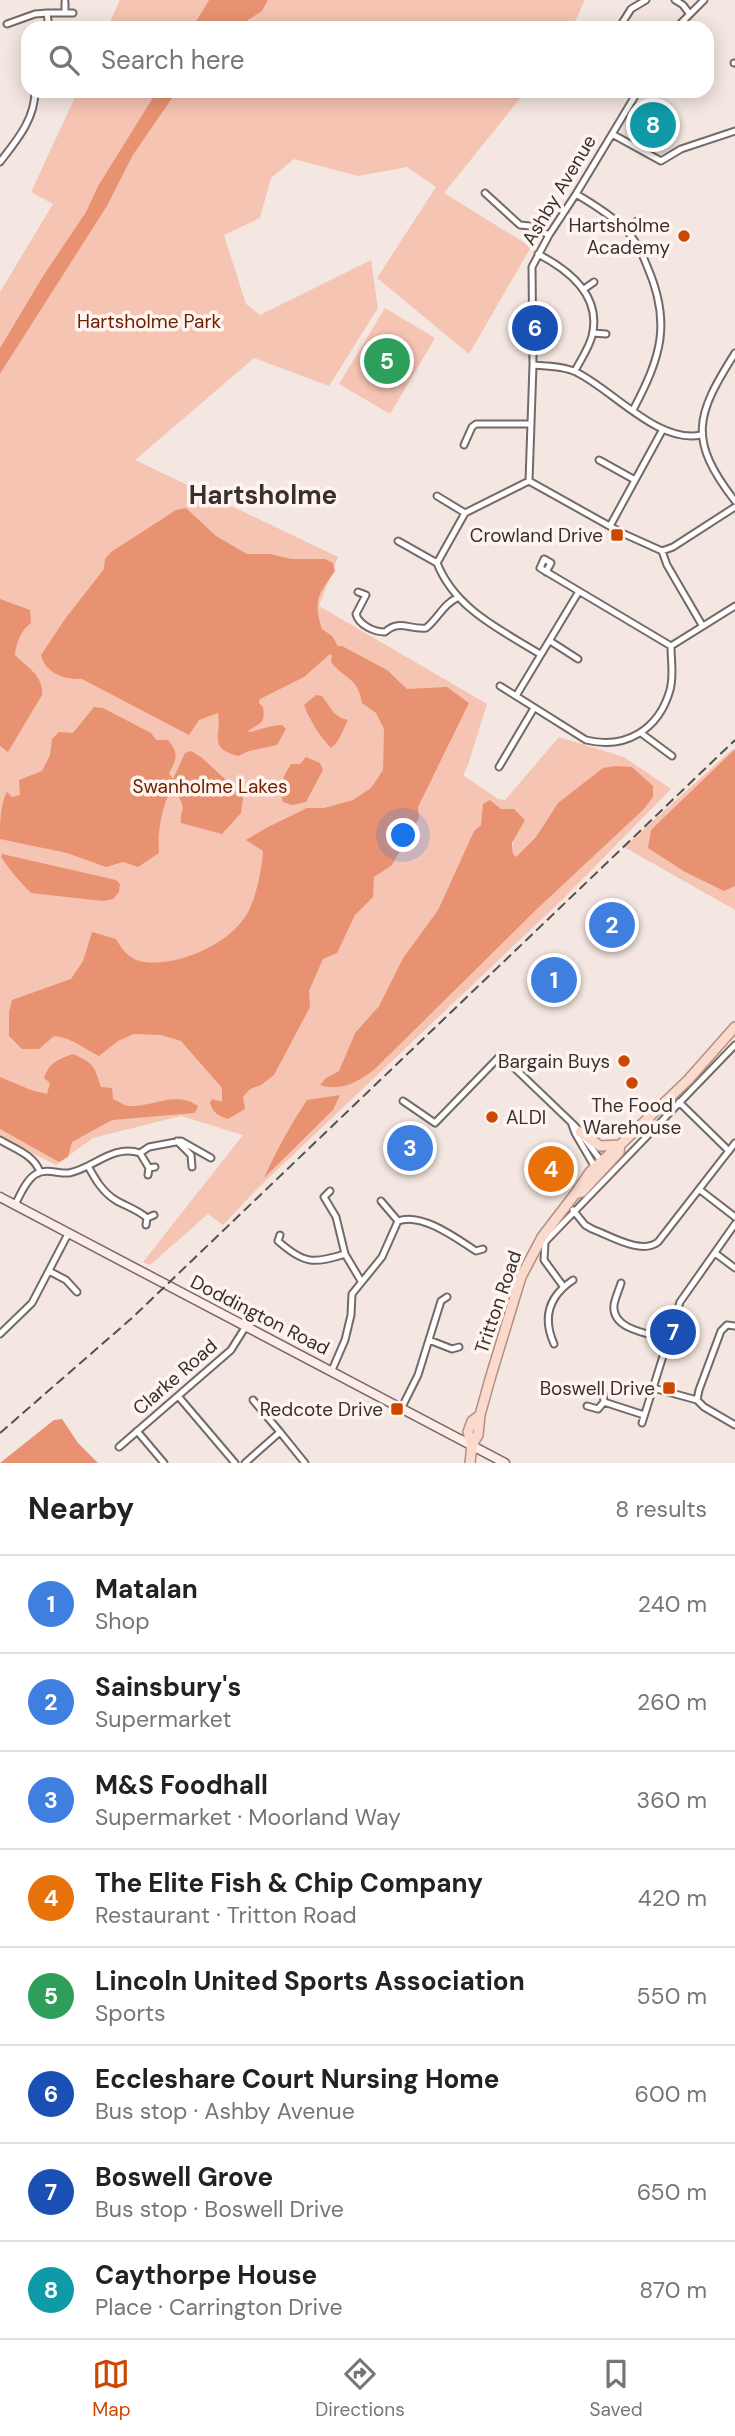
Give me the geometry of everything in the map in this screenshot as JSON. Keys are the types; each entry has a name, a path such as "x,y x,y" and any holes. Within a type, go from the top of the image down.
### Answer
{"main road":[{"path":"580,1132 604,1147 620,1145 688,1080 735,1027"},
{"name":"Tritton Road","path":"470,1463 472,1445 481,1423 480,1415 512,1303 526,1266 542,1237 582,1182 601,1167 620,1145"},
{"name":"Doddington Road","path":"0,1197 505,1463"}],"street":[{"path":"623,21 631,9 646,0"},
{"path":"675,0 689,13"},
{"path":"682,21 705,0"},
{"path":"65,2 65,13"},
{"path":"47,13 48,21"},
{"path":"7,24 35,14 73,13"},
{"path":"16,21 19,30"},
{"path":"0,162 29,121 35,98"},
{"name":"Ashby Avenue","path":"529,481 533,365 532,267 634,98"},
{"path":"661,161 681,149 735,131"},
{"path":"612,134 661,161 663,170"},
{"path":"485,193 520,225 530,226 549,235"},
{"path":"576,194 626,230 640,249 657,292 662,329 653,368 633,410"},
{"path":"626,230 637,221"},
{"path":"538,254 562,267 584,289 592,310 593,332 575,371"},
{"path":"584,289 594,282"},
{"path":"593,332 606,334"},
{"path":"734,355 713,388 703,412 701,435 710,462 735,501"},
{"path":"533,365 575,371 663,429 681,435 701,435"},
{"path":"464,445 476,424 531,424"},
{"path":"610,526 663,429"},
{"path":"599,460 635,480"},
{"path":"437,563 465,513 529,481 662,551 667,565 702,625"},
{"path":"437,496 465,513"},
{"path":"662,551 673,547 735,507"},
{"path":"398,541 437,563 443,579 457,598 540,654"},
{"path":"546,572 671,646"},
{"path":"358,592 366,595 356,614 357,619 377,632 385,632 401,624 426,628 436,620 451,600 457,598"},
{"path":"516,696 578,593"},
{"path":"671,646 735,606"},
{"path":"550,641 578,659"},
{"path":"500,686 586,740 603,744 625,740 641,733 652,724 670,691 671,646"},
{"path":"499,767 534,708"},
{"path":"641,733 672,756"},
{"path":"563,1286 544,1260 544,1245 573,1210 735,1045"},
{"path":"403,1101 435,1123 501,1055 580,1132 601,1167"},
{"path":"679,1102 729,1151"},
{"path":"571,1122 601,1167"},
{"path":"0,1140 30,1156 40,1172"},
{"path":"140,1153 149,1147 177,1141 186,1143 211,1158"},
{"path":"177,1141 191,1154 192,1167"},
{"path":"573,1210 585,1225 592,1229 639,1247 650,1247 700,1190 735,1143"},
{"path":"15,1205 32,1177 40,1172 66,1173 88,1166 117,1151 140,1153 152,1167 148,1175"},
{"path":"88,1166 105,1191 149,1219"},
{"path":"700,1190 735,1217"},
{"path":"330,1191 321,1196 336,1217 345,1254 361,1281"},
{"path":"381,1201 398,1221"},
{"path":"398,1221 415,1219 446,1232 480,1250 476,1259"},
{"path":"332,1370 345,1340 351,1315 352,1294 382,1257 398,1221"},
{"path":"642,1423 680,1301 735,1224"},
{"path":"0,1334 32,1303 68,1234"},
{"path":"270,1245 279,1238 297,1256 308,1261 321,1262 345,1254"},
{"path":"715,1253 735,1268"},
{"path":"49,1271 66,1280 77,1292"},
{"path":"554,1344 547,1323 553,1300 563,1286 573,1280"},
{"path":"621,1283 614,1306 618,1320 625,1326 668,1339"},
{"path":"402,1407 418,1375 444,1299 438,1291"},
{"path":"697,1400 721,1331 727,1325 735,1325"},
{"name":"Clarke Road","path":"119,1447 230,1350 246,1326"},
{"path":"429,1340 454,1352 459,1347"},
{"path":"587,1406 598,1409 604,1402 603,1394 597,1386"},
{"path":"653,1388 697,1400 704,1408 735,1424"},
{"path":"178,1396 235,1463"},
{"path":"253,1400 305,1463"},
{"path":"604,1402 644,1415"},
{"path":"137,1431 164,1463"},
{"path":"245,1463 280,1432"}],"green space":[{"path":"120,0 209,0 196,21 110,21"},
{"path":"268,0 585,0 575,21 247,21 262,11"},
{"name":"Hartsholme Park","path":"75,98 153,98 98,186 86,212 43,276 0,348 0,292 53,204 31,192"},
{"name":"Swanholme Lakes","path":"172,98 520,98 444,193 531,247 469,354 377,278 436,187 407,167 358,176 294,159 271,178 260,218 224,235 246,304 260,315 371,260 378,308 329,386 254,358 135,460 338,557 319,606 487,704 463,775 498,799 505,800 559,737 624,757 671,789 564,898 258,1188 223,1225 208,1214 150,1265 143,1262 243,1135 181,1116 93,1138 56,1165 0,1137 0,374 107,206 133,155","holes":["558,803 643,810 536,910 375,1069 326,1078 339,1071 355,1033 379,1006 403,958 438,910 474,831 501,809 514,809 513,854 516,858 536,837"]},
{"path":"385,308 435,338 390,414 339,384"},
{"path":"735,747 663,856 685,872 723,890 735,886 735,910 624,847"}],"shaded area":[{"path":"209,0 268,0 262,11 247,21 196,21"},
{"path":"153,98 172,98 133,155 107,206 0,374 0,348 43,276 86,212 98,186"},
{"path":"186,508 216,536 247,554 270,554 291,559 325,559 333,563 335,571 321,592 318,611 322,629 332,636 338,646 387,670 407,689 447,687 469,703 418,807 419,818 392,865 374,877 373,897 355,915 337,953 323,959 309,991 310,1007 274,1075 250,1089 243,1097 245,1109 228,1119 217,1114 210,1103 212,1099 222,1102 222,1088 181,1041 161,1035 134,1034 118,1041 99,1056 60,1037 54,1036 39,1049 22,1049 9,1036 12,1000 71,979 83,961 92,932 116,939 131,958 153,963 184,958 227,936 247,914 260,875 263,851 246,840 307,808 324,808 353,800 371,788 383,770 384,729 376,713 362,703 354,683 331,662 330,654 304,677 260,699 264,713 262,721 247,732 277,725 286,729 277,745 238,756 228,753 219,745 218,713 199,720 189,735 82,679 63,677 51,671 43,661 41,655 104,569 105,559 111,552 176,510"},
{"path":"0,599 30,610 31,623 20,637 15,655 34,672 42,688 42,695 8,752 0,746"},
{"path":"316,695 322,696 334,713 348,720 338,741 331,748 315,728 304,705"},
{"path":"94,707 103,708 151,733 156,740 168,740 175,752 175,760 169,773 173,779 185,753 191,751 201,757 244,792 241,813 222,834 181,823 183,809 172,787 161,819 159,853 138,867 123,862 106,867 67,853 0,839 0,821 7,792 12,797 20,795 19,780 42,771 50,755 52,739 59,732 73,733"},
{"path":"735,749 735,886 724,891 685,872 648,848 651,830"},
{"path":"306,757 320,763 323,770 306,802 292,805 283,802 281,787 286,773 291,764 300,764"},
{"path":"632,767 653,786 653,797 643,810 536,910 375,1069 343,1086 320,1085 339,1071 355,1033 379,1006 403,958 438,910 474,831 481,825 483,804 490,800 501,809 514,809 525,820 512,843 516,857 536,837 558,803 603,768"},
{"path":"2,854 116,880 120,884 119,892 113,899 103,901 31,893 1,857"},
{"path":"73,1054 90,1063 101,1087 112,1088 113,1099 123,1104 137,1106 171,1099 189,1101 198,1106 195,1113 112,1120 72,1142 68,1157 59,1162 0,1129 0,1077 47,1094 50,1083 44,1078 49,1068 58,1060"},
{"path":"340,1095 333,1110 264,1178 307,1100"},
{"path":"62,1419 78,1443 98,1463 0,1463 54,1420"}],"railway":[{"path":"0,1433 132,1318 735,740"}],"place":[{"name":"Caythorpe House","path":"653,125"},
{"name":"Hartsholme Academy","path":"684,236"},
{"name":"Eccleshare Court Nursing Home","path":"535,328"},
{"name":"Lincoln United Sports Association","path":"387,361"},
{"name":"Crowland Drive","path":"617,535"},
{"name":"Sainsbury's","path":"612,925"},
{"name":"Matalan","path":"554,980"},
{"name":"Bargain Buys","path":"624,1061"},
{"name":"The Food Warehouse","path":"632,1083"},
{"name":"ALDI","path":"492,1117"},
{"name":"M&S Foodhall","path":"410,1148"},
{"name":"The Elite Fish & Chip Company","path":"551,1169"},
{"name":"Boswell Grove","path":"673,1332"},
{"name":"Boswell Drive","path":"669,1388"},
{"name":"Redcote Drive","path":"397,1409"}],"district":[{"name":"Hartsholme","path":"263,495"}]}
